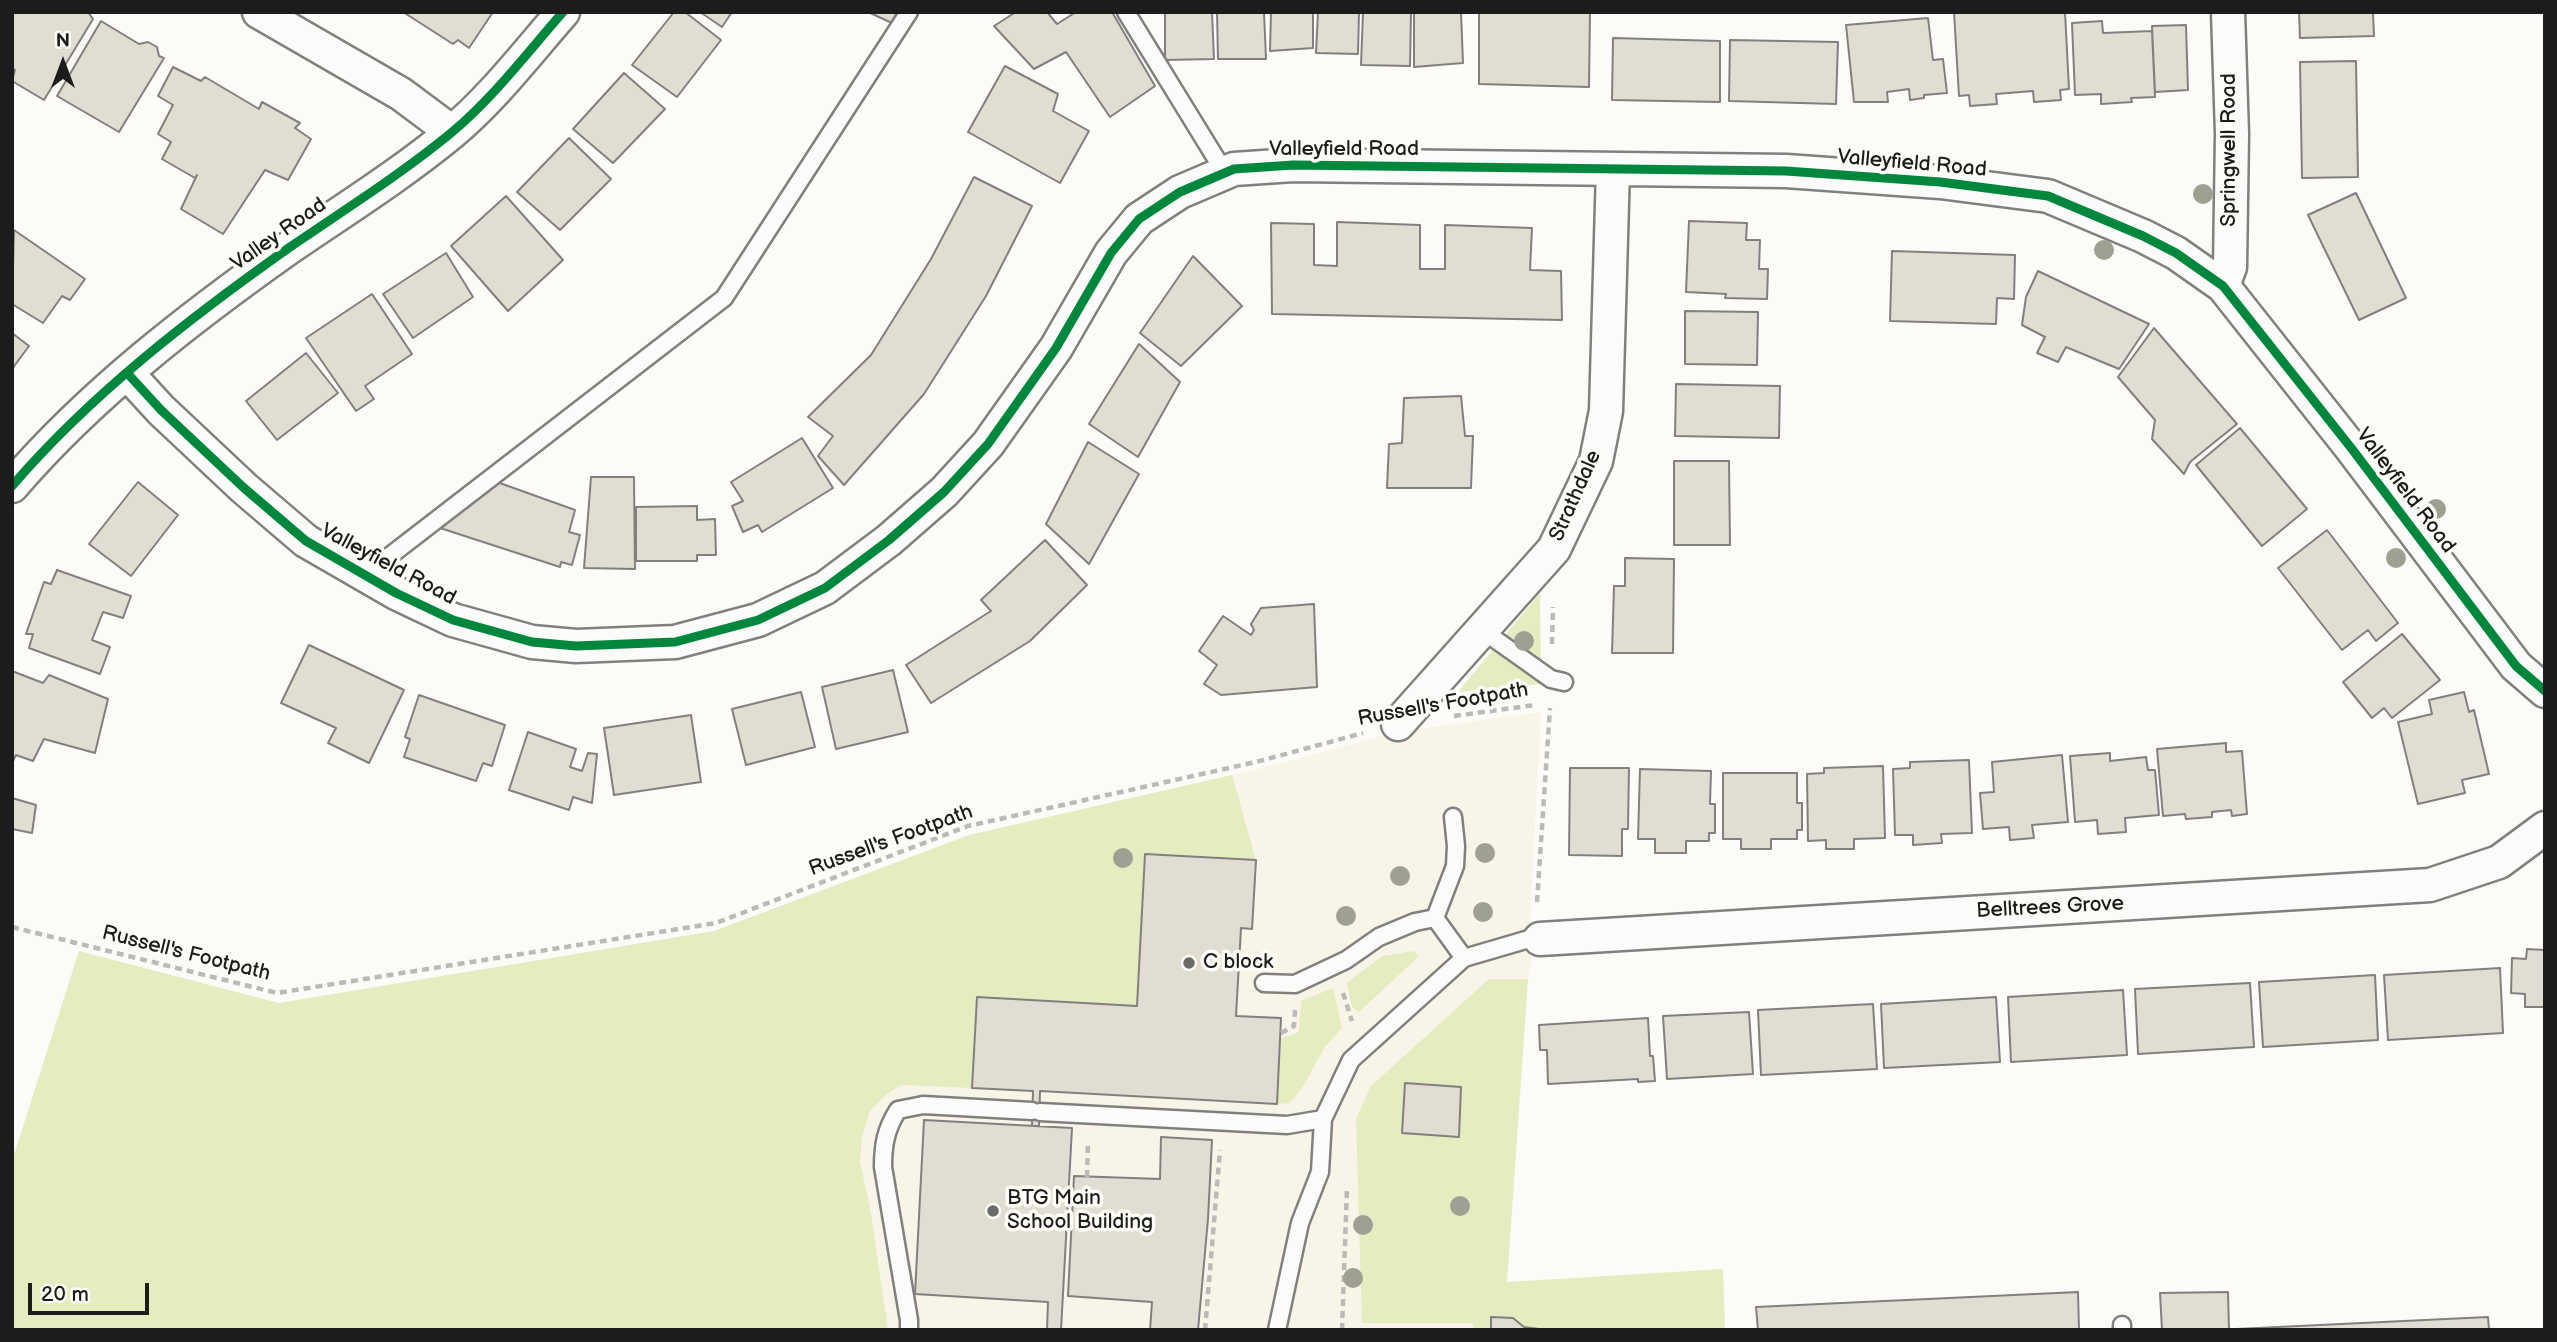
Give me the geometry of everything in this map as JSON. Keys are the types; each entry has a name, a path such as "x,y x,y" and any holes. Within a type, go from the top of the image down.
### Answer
{"street":[{"path":"259,12 401,94 452,132"},
{"name":"Valley Road","path":"12,486 56,438 191,319 402,171 452,132 497,88 563,12"},
{"name":"Springwell Road","path":"2223,286 2230,267 2232,134 2228,12"},
{"name":"Valleyfield Road","path":"128,373 161,410 244,488 306,541 396,593 453,620 532,642 576,646 675,642 758,620 825,588 889,540 944,492 988,444 1056,348 1111,253 1139,219 1180,192 1234,169 1293,165 1786,171 1940,182 2048,196 2143,236 2176,253 2223,286 2352,449 2516,666 2545,691"},
{"name":"Strathdale","path":"1398,724 1554,549 1596,461 1606,411 1613,169"},
{"name":"Belltrees Grove","path":"1540,939 2430,885 2498,862 2545,828"}],"lane":[{"path":"365,575 724,299 909,12"},
{"path":"1126,12 1225,173"},
{"path":"1482,630 1557,680"},
{"path":"1435,918 1455,866 1453,817"},
{"path":"1435,918 1464,958"},
{"path":"1264,983 1295,984 1346,960 1379,937 1415,922 1435,918"},
{"path":"1277,1330 1300,1223 1320,1172 1323,1119 1351,1060 1464,958 1530,939 1540,939"},
{"path":"909,1330 883,1167 887,1127 898,1110 923,1105 1287,1125 1323,1119"}],"path":[{"path":"1550,703 1557,680 1553,595"},
{"path":"1335,965 1360,1052"},
{"path":"1087,1177 1088,1152"},
{"path":"1205,1330 1211,1220 1218,1168"},
{"path":"1342,1330 1347,1184"}],"shaded area":[{"path":"1541,712 1529,939 1531,961 1507,1282 1475,1313 1473,1330 653,1330 969,835 1259,769 1397,732"}],"green space":[{"path":"1540,593 1541,684 1458,692"},
{"path":"1232,775 1256,860 1145,854 1137,1006 977,998 972,1088 901,1085 870,1111 862,1136 860,1162 871,1214 888,1330 12,1330 12,1161 79,951 279,1003 714,931 969,835"},
{"path":"1414,951 1418,957 1359,1012 1352,1007 1347,983 1382,956"},
{"path":"1489,979 1528,979 1507,1282 1723,1269 1725,1330 1473,1330 1473,1323 1362,1323 1356,1119 1371,1086"},
{"path":"1333,988 1342,1028 1324,1048 1304,1085 1290,1103 1277,1104 1280,1039 1299,1032 1301,1001"}],"building":[{"path":"13,12 88,12 93,19 44,100 12,81 15,70 12,68"},
{"path":"403,12 493,12 469,48 458,40 453,44"},
{"path":"674,12 685,12 721,40 677,97 632,65"},
{"path":"700,12 732,12 722,27"},
{"path":"868,12 897,12 892,23"},
{"path":"1016,12 1047,12 1057,24 1076,12 1112,12 1155,86 1110,117 1066,52 1034,69 994,26"},
{"path":"1165,12 1212,12 1214,59 1165,60"},
{"path":"1217,12 1264,12 1266,59 1218,59"},
{"path":"1271,12 1313,12 1313,48 1270,51"},
{"path":"1318,12 1359,12 1358,54 1316,53"},
{"path":"1363,12 1411,12 1410,66 1361,65"},
{"path":"1414,12 1461,12 1463,63 1414,67"},
{"path":"1479,12 1590,12 1589,87 1479,84"},
{"path":"1954,12 2065,12 2069,89 2060,90 2061,100 2034,102 2033,91 1996,94 1997,104 1970,106 1969,95 1959,96"},
{"path":"2299,12 2373,12 2374,36 2300,38"},
{"path":"1928,18 1933,60 1943,59 1947,93 1924,95 1924,98 1910,100 1909,89 1887,92 1888,102 1854,102 1846,25"},
{"path":"101,21 139,44 148,42 157,47 159,56 164,58 119,132 57,96"},
{"path":"2102,21 2103,33 2152,31 2155,97 2101,104 2101,94 2075,95 2072,23"},
{"path":"2186,25 2188,90 2155,92 2152,26"},
{"path":"1613,38 1720,41 1720,102 1612,100"},
{"path":"1730,40 1838,42 1836,104 1729,101"},
{"path":"2356,61 2358,177 2302,178 2300,62"},
{"path":"1005,66 1058,94 1053,111 1089,131 1060,183 968,132"},
{"path":"173,67 201,81 205,77 259,109 262,102 300,123 295,128 311,139 288,180 265,170 223,234 181,209 197,175 195,178 162,159 171,142 158,134 173,105 158,96"},
{"path":"624,73 665,109 613,163 573,129"},
{"path":"569,138 611,179 560,230 517,192"},
{"path":"974,177 1032,206 986,296 924,394 844,485 818,456 833,436 808,417 871,355 931,259"},
{"path":"2356,193 2406,298 2359,320 2308,215"},
{"path":"506,196 563,260 508,311 451,246"},
{"path":"1689,221 1747,223 1746,240 1760,240 1759,269 1768,269 1767,299 1725,298 1726,294 1686,292"},
{"path":"1337,222 1420,225 1420,269 1445,269 1445,225 1532,228 1530,270 1561,271 1562,320 1272,314 1271,223 1314,224 1314,265 1337,266"},
{"path":"14,230 85,279 70,300 62,296 43,323 12,304"},
{"path":"1892,251 2015,255 2014,299 1997,298 1996,324 1890,321"},
{"path":"446,253 473,297 413,338 383,294"},
{"path":"1193,256 1242,306 1181,366 1140,333"},
{"path":"2038,271 2149,324 2119,369 2066,347 2058,362 2037,353 2045,337 2022,325 2026,297"},
{"path":"372,294 412,354 365,386 374,399 356,411 306,338"},
{"path":"1685,311 1758,312 1757,365 1685,364"},
{"path":"2154,328 2237,424 2190,462 2184,474 2152,439 2155,420 2118,377"},
{"path":"12,333 29,346 12,369"},
{"path":"1139,344 1180,382 1138,457 1089,424"},
{"path":"306,353 338,393 277,440 246,401"},
{"path":"1676,384 1780,386 1779,438 1675,436"},
{"path":"1461,396 1465,436 1473,436 1471,488 1387,488 1389,444 1402,443 1404,398"},
{"path":"2240,428 2307,509 2262,546 2196,465"},
{"path":"802,438 833,488 762,532 758,525 743,532 732,506 743,501 731,482"},
{"path":"1088,442 1139,474 1089,564 1046,524"},
{"path":"1674,461 1729,461 1730,545 1674,545"},
{"path":"591,477 634,477 635,569 584,568"},
{"path":"138,482 178,515 131,576 89,544"},
{"path":"497,482 575,510 569,532 580,535 572,565 561,562 560,567 437,527"},
{"path":"697,506 697,520 715,519 716,555 697,555 697,561 636,561 636,507"},
{"path":"2327,530 2398,623 2376,641 2368,630 2342,650 2278,568"},
{"path":"1045,540 1087,585 1030,641 931,703 906,665 991,611 981,600"},
{"path":"1625,558 1674,559 1673,653 1612,653 1614,586 1625,586"},
{"path":"57,570 131,596 123,618 103,612 92,640 110,647 100,674 29,648 33,634 26,634 44,582 51,584"},
{"path":"1314,604 1317,687 1221,695 1204,684 1217,665 1199,651 1223,616 1251,635 1254,630 1251,624 1261,608"},
{"path":"2402,634 2440,680 2392,718 2384,708 2372,718 2343,682"},
{"path":"309,645 404,690 369,763 328,743 336,728 281,703"},
{"path":"893,670 908,732 836,749 822,687"},
{"path":"12,671 43,683 49,675 108,699 95,753 44,739 33,761 16,755 12,763"},
{"path":"801,692 815,747 746,765 732,709"},
{"path":"2464,692 2469,712 2474,710 2489,774 2462,780 2465,793 2418,804 2398,722 2432,714 2429,700"},
{"path":"419,695 505,725 492,766 483,763 476,781 404,757 410,739 405,737"},
{"path":"691,715 701,782 614,795 604,728"},
{"path":"528,732 576,749 570,767 582,771 588,753 597,754 592,803 573,797 569,810 509,790"},
{"path":"2226,743 2226,752 2242,751 2247,814 2232,816 2231,810 2212,812 2212,817 2186,819 2185,814 2163,816 2157,749"},
{"path":"2110,753 2110,761 2146,757 2148,770 2155,770 2159,815 2125,818 2126,832 2098,834 2097,820 2075,822 2070,756"},
{"path":"2062,755 2068,822 2032,825 2034,838 2010,840 2009,827 1983,829 1980,793 1994,792 1992,762"},
{"path":"1969,760 1972,833 1941,834 1942,843 1913,845 1913,835 1895,835 1893,769 1910,768 1910,762"},
{"path":"1883,766 1885,838 1854,839 1854,849 1826,849 1826,840 1808,841 1807,774 1824,773 1824,768"},
{"path":"1570,768 1629,768 1628,829 1622,829 1622,856 1569,855"},
{"path":"1640,769 1711,771 1710,804 1715,804 1715,833 1709,833 1709,841 1686,841 1686,853 1655,853 1655,839 1638,839"},
{"path":"1723,773 1797,773 1797,803 1802,803 1802,830 1797,830 1797,839 1771,839 1771,849 1741,849 1741,839 1723,839"},
{"path":"12,798 36,805 32,833 12,829"},
{"name":"C block","path":"1145,854 1256,860 1252,929 1241,928 1236,1016 1281,1018 1277,1104 1040,1091 1039,1126 1032,1126 1033,1091 972,1088 977,997 1137,1006"},
{"path":"2544,934 2545,1007 2525,1007 2525,994 2511,993 2512,958 2526,959 2527,949 2544,950"},
{"path":"2500,968 2503,1033 2388,1040 2384,975"},
{"path":"2375,975 2378,1040 2263,1047 2259,982"},
{"path":"2250,983 2254,1047 2138,1054 2135,989"},
{"path":"2123,990 2127,1055 2011,1062 2008,997"},
{"path":"1996,997 2000,1062 1884,1068 1881,1004"},
{"path":"1873,1004 1877,1069 1761,1075 1758,1010"},
{"path":"1749,1012 1753,1074 1667,1079 1663,1016"},
{"path":"1648,1018 1650,1056 1653,1056 1655,1081 1638,1082 1638,1079 1548,1084 1547,1050 1540,1050 1539,1025"},
{"path":"1405,1083 1461,1087 1459,1137 1402,1133"},
{"name":"BTG Main School Building","path":"924,1120 1072,1128 1061,1330 1047,1330 1048,1302 915,1294"},
{"name":"BTG Main School Building","path":"1161,1137 1212,1140 1198,1330 1150,1330 1152,1302 1068,1296 1074,1176 1160,1179"},
{"path":"2078,1292 2079,1330 1758,1330 1756,1307"},
{"path":"2228,1292 2229,1330 2162,1330 2160,1293"},
{"path":"1491,1317 1513,1318 1524,1327 1547,1330 1491,1330"},
{"path":"2488,1317 2489,1330 2236,1330 2236,1329"}],"cycle path":[{"path":"12,486 109,388 179,329 451,133 495,90 563,12"},
{"path":"128,374 161,410 244,488 306,541 396,593 453,620 532,642 576,646 675,642 758,620 825,588 889,540 944,492 988,444 1056,348 1111,253 1139,219 1180,192 1234,169 1293,165 1786,171 1940,182 2048,196 2143,236 2176,253 2223,286 2352,449 2516,666 2545,691"}],"place":[{"name":"C block","path":"1189,963"},
{"name":"BTG Main School Building","path":"993,1211"}]}
